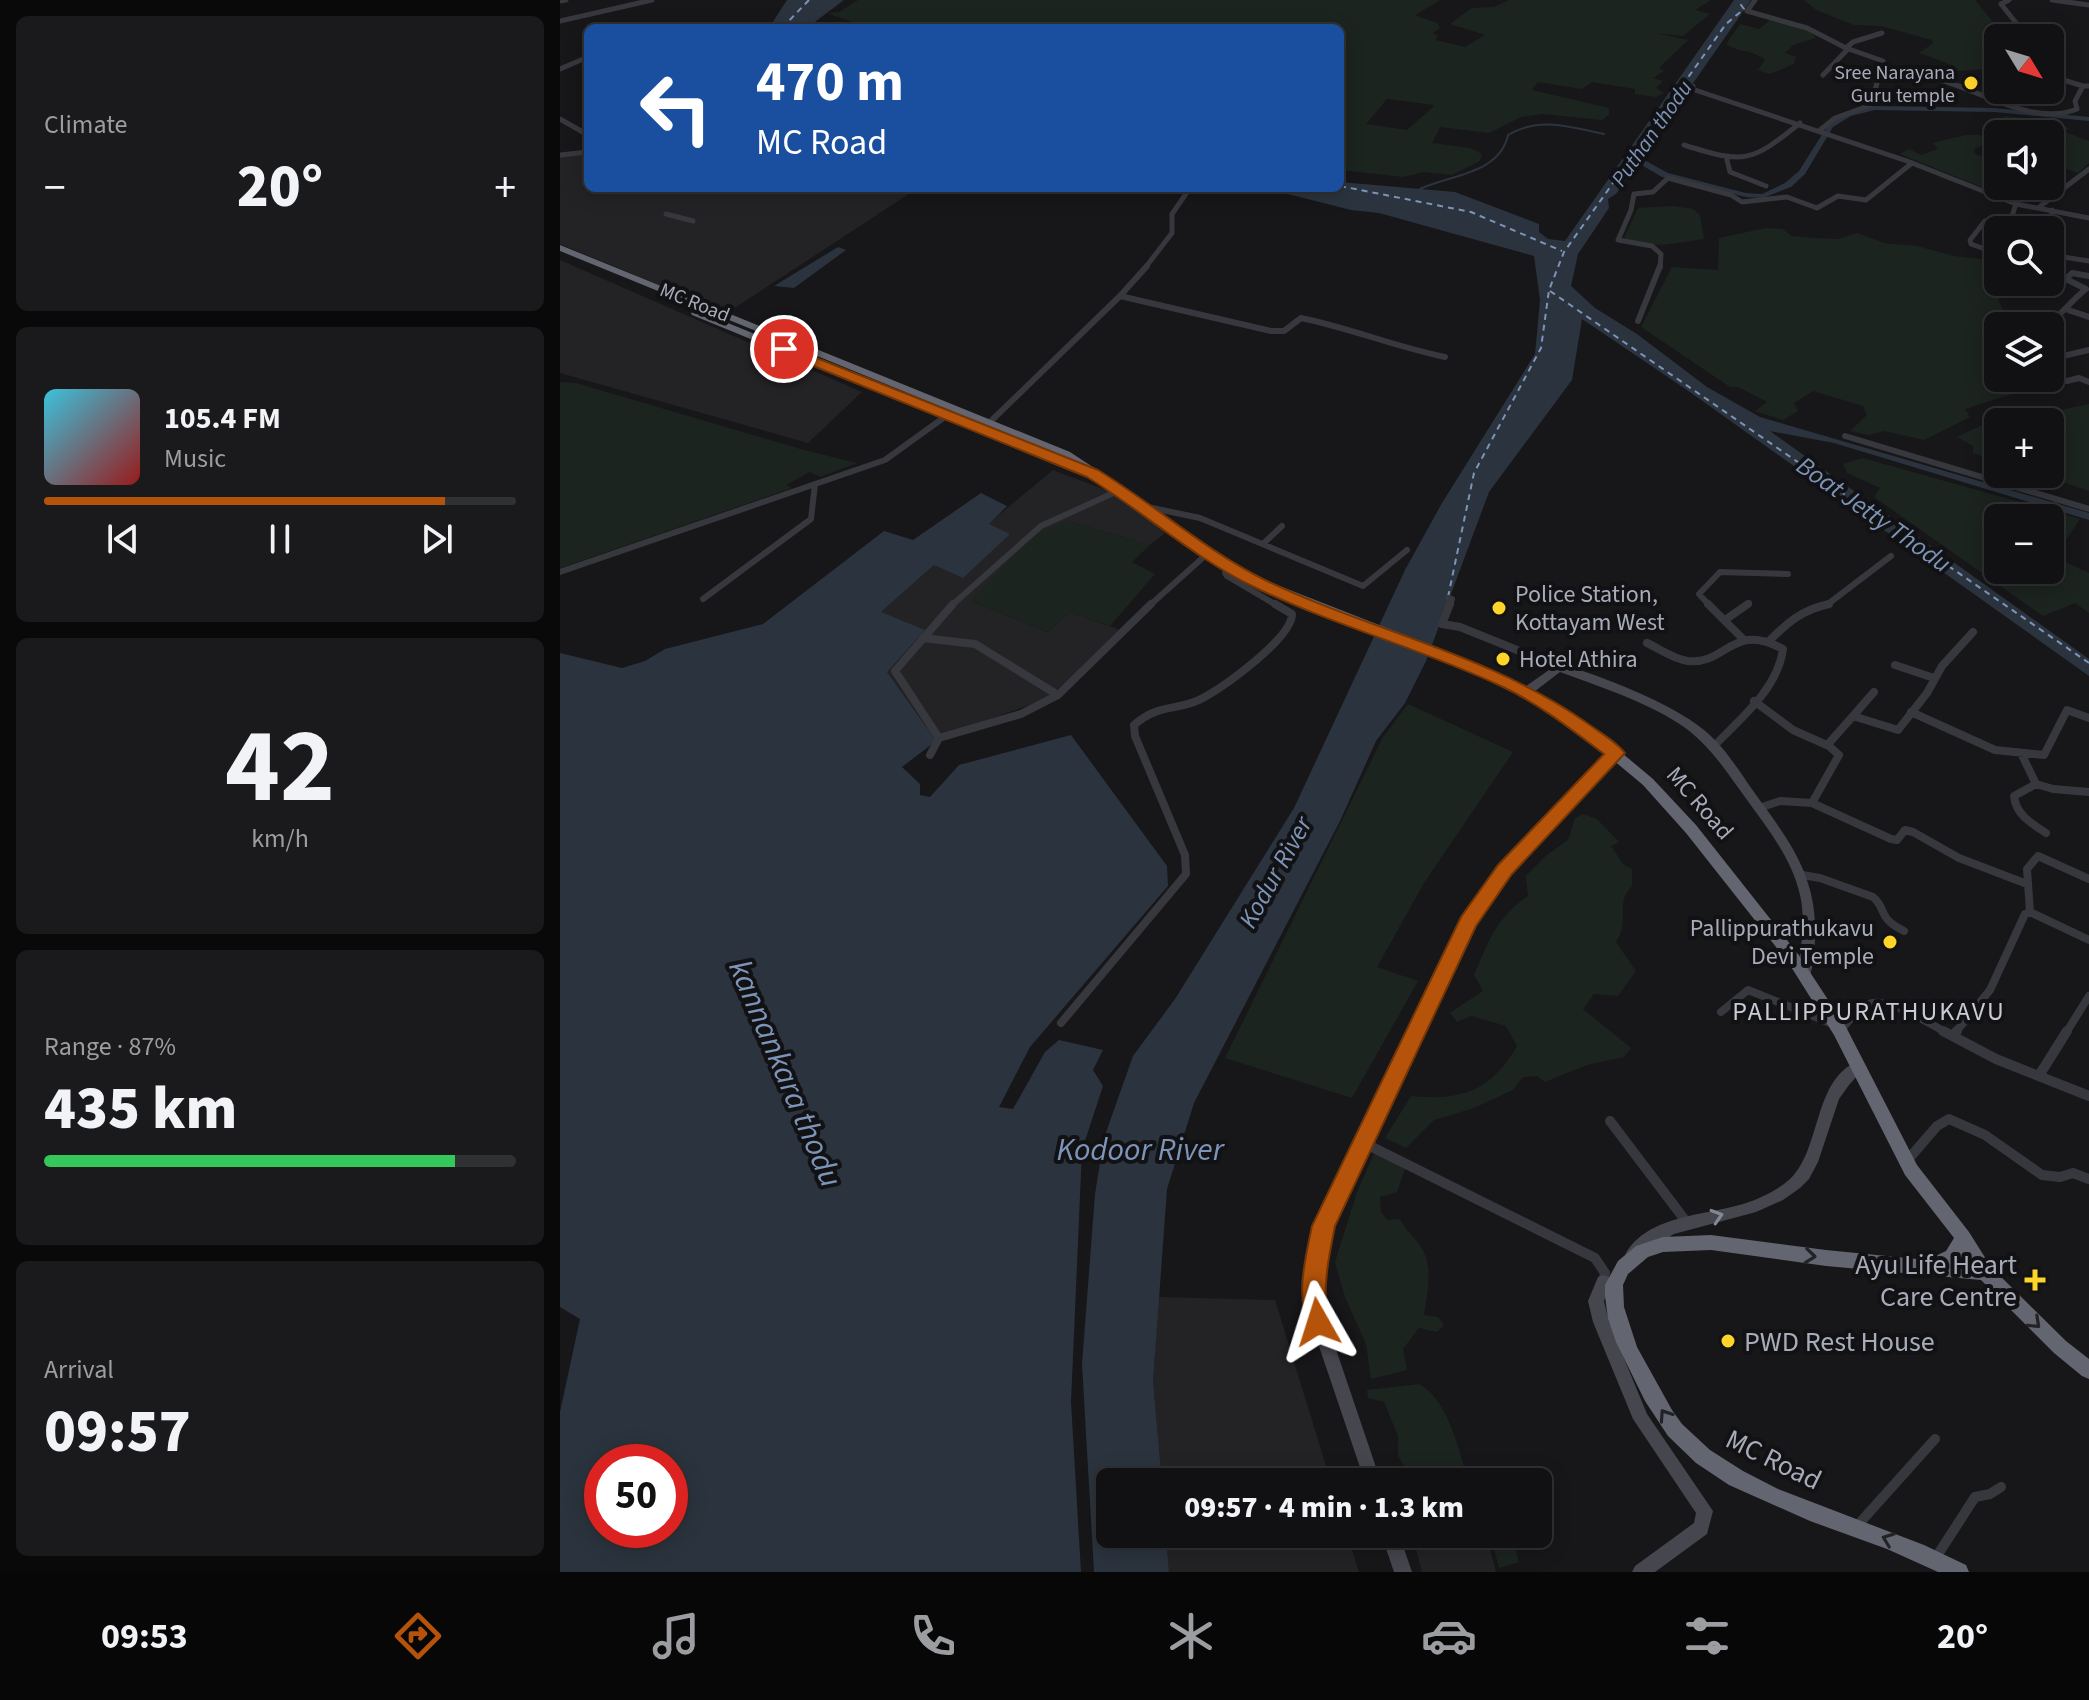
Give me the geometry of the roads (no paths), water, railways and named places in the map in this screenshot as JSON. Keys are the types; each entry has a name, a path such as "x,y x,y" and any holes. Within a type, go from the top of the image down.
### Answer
{"highway":[{"name":"MC Road","path":"560,251 795,342 1066,454 1231,568 1270,588 1448,657 1526,692 1616,753 1678,813 1804,974 1839,1028 1906,1162 1963,1237 1985,1273 2060,1347 2089,1370"},
{"name":"MC Road","path":"560,251 784,349 1092,473"},
{"path":"784,349 795,342"},
{"path":"1931,1266 1946,1262 1958,1251 1963,1237"},
{"path":"1608,1284 1626,1263 1641,1253 1662,1246 1699,1241 1739,1244 1802,1255 1985,1273"},
{"name":"MC Road","path":"1608,1284 1627,1347 1651,1394 1676,1430 1707,1460 1774,1496 1935,1559 1959,1572"}],"main road":[{"path":"1526,692 1559,667 1674,716 1700,733 1796,858 1812,934 1804,974"},
{"path":"1368,1468 1314,1308 1315,1261 1323,1226 1476,908 1505,870 1616,753"},
{"path":"1626,1263 1649,1240 1688,1224 1747,1209 1795,1185 1807,1171 1834,1091 1858,1067"},
{"path":"1608,1284 1596,1301 1601,1322 1641,1419 1705,1511 1701,1528 1641,1572"},
{"path":"1395,1548 1403,1572"}],"street":[{"path":"560,1 566,0"},
{"path":"560,21 652,0"},
{"path":"1755,0 1746,10 1807,28 1847,48 1883,61 1871,105 1835,118 1824,132"},
{"path":"2009,0 2001,4 2017,24"},
{"path":"2052,0 2089,5"},
{"path":"1823,75 1853,42 1882,33"},
{"path":"560,69 584,59"},
{"path":"1880,68 1954,84 2001,100 2012,107 2069,114 2077,109 2075,101 2086,86 2064,80"},
{"path":"1693,86 1692,89 1753,111 1800,123 2016,204 2089,218"},
{"path":"560,119 584,133"},
{"path":"1684,145 1727,160 1768,149 1800,123"},
{"path":"560,155 584,152"},
{"path":"1727,160 1730,172 1766,186"},
{"path":"1638,321 1660,270 1661,254 1652,246 1618,240 1631,210 1634,194 1653,192 1668,178 1731,195 1734,200 1742,202 1790,197 1817,208 1838,196 1866,200 1912,163"},
{"path":"2038,208 2089,169"},
{"path":"989,423 1120,296 1170,239 1172,214 1187,192"},
{"path":"2012,216 2016,204"},
{"path":"2051,216 2052,210"},
{"path":"666,214 693,221"},
{"path":"1984,222 1970,240 1971,244 1984,249"},
{"path":"2064,257 2089,261"},
{"path":"2064,313 2086,289 2066,279 2067,276 2072,273 2089,276"},
{"path":"1120,296 1271,331 1284,331 1301,318 1316,320 1400,348 1445,357"},
{"path":"2068,310 2089,317"},
{"path":"2064,356 2089,350"},
{"path":"2067,381 2072,378 2089,382"},
{"path":"560,572 885,460 946,416"},
{"path":"1845,436 2089,509"},
{"path":"703,599 811,519 815,484"},
{"path":"939,738 895,671 944,612 1041,526 1120,490"},
{"path":"1143,505 1178,511 1363,586 1407,550"},
{"path":"1263,544 1282,526"},
{"path":"930,755 939,738 1021,714 1058,695 1158,597 1207,554"},
{"path":"1769,641 1793,617 1809,608 1828,604 1891,556"},
{"path":"1061,1023 1186,874 1185,855 1135,736 1134,725 1150,711 1201,699 1275,645 1292,623 1292,614 1227,576 1225,573 1231,568"},
{"path":"1744,640 1699,594 1716,573 1759,571 1788,574"},
{"path":"1448,598 1452,599 1442,624 1460,627 1559,667"},
{"path":"1725,620 1749,603"},
{"path":"1853,716 1896,731 1927,693 1934,678 1973,632"},
{"path":"923,638 975,644 1058,695"},
{"path":"1647,643 1693,661 1744,640 1769,641 1783,649 1782,664 1775,679 1713,747"},
{"path":"1895,665 1934,678"},
{"path":"1829,746 1874,692"},
{"path":"1754,701 1793,730 1829,746 1839,755 1812,803"},
{"path":"1911,712 1984,746 2044,755 2067,710 2089,718"},
{"path":"2021,753 2028,773 2036,784 2053,789 2089,792"},
{"path":"2036,784 2014,796 2014,803 2021,816 2046,833"},
{"path":"1759,808 1780,801 1812,803 1891,839 1897,840 1905,830 1913,832 1959,858 2027,884"},
{"path":"2030,912 2027,869 2038,856 2089,879"},
{"path":"1802,875 1820,878 1873,897 1879,902 1883,921 1904,931"},
{"path":"2030,912 2089,940"},
{"path":"1953,1035 1990,990 2025,914 2030,912"},
{"path":"1721,1012 1748,990 1839,1028 1862,1008 1871,1003 1882,1003 1906,1011 1996,1059 2089,1096"},
{"path":"2040,1074 2089,996"},
{"path":"1906,1162 1937,1126 1949,1119 1985,1135 2042,1175 2060,1177 2073,1173 2089,1179"},
{"path":"1610,1121 1688,1224"},
{"path":"1362,1142 1595,1258 1608,1284"},
{"path":"1856,1527 1935,1439"},
{"path":"1935,1559 1975,1497 1990,1494 2001,1487"}],"water":[{"path":"787,0 844,0 812,24 772,24"},
{"path":"1734,0 1751,0 1616,194 1608,199 1609,208 1578,254 1571,286 1595,308 1637,334 1707,387 1760,417 1984,482 1984,488 2003,488 2058,504 2036,504 1834,443 1770,431 2089,659 2089,676 1582,319 1572,380 1489,492 1426,661 1405,703 1376,741 1340,821 1194,1103 1167,1189 1153,1381 1161,1468 1096,1468 1096,1548 1167,1548 1169,1572 1094,1572 1082,1364 1095,1194 1104,1138 1133,1056 1175,999 1294,808 1405,570 1442,503 1535,354 1540,300 1534,256 1379,213 1351,210 1280,192 1344,192 1344,182 1455,192 1539,224 1539,232 1548,239 1565,241"},
{"path":"838,247 846,250 794,288 774,286"},
{"name":"kannankara thodu","path":"981,493 1007,506 989,524 1010,534 963,578 934,565 881,612 925,630 887,672 935,739 902,767 920,784 920,795 930,797 959,765 1071,735 1167,866 1168,886 1030,1047 999,1107 1013,1109 1045,1052 1059,1040 1103,1050 1093,1070 1103,1086 1082,1150 1071,1402 1081,1572 560,1572 560,1412 580,1319 560,1307 560,653 622,668 645,661 665,649 763,624 884,531 913,540"},
{"path":"2064,506 2089,513 2089,520 2064,512"}],"waterway":[{"name":"Puthan thodu","path":"1632,157 1665,175 1746,195 1763,196 1788,185 1802,172 1830,126 1849,114 1875,108 1994,110 2089,119"},
{"path":"1420,189 1484,166 1503,148 1508,135 1520,129 1543,124 1604,134"}],"place":[{"name":"Sree Narayana Guru temple","path":"1971,83"},
{"name":"Police Station, Kottayam West","path":"1499,608"},
{"name":"Hotel Athira","path":"1503,659"},
{"name":"Pallippurathukavu Devi Temple","path":"1890,942"},
{"name":"Ayu Life Heart Care Centre","path":"2035,1280"},
{"name":"PWD Rest House","path":"1728,1341"}],"district":[{"name":"PALLIPPURATHUKAVU","path":"1869,1011"}],"water label":[{"name":"Boat Jetty Thodu","path":"1874,514"},
{"name":"Kodur River","path":"1275,872"},
{"name":"Kodoor River","path":"1140,1149"}]}
